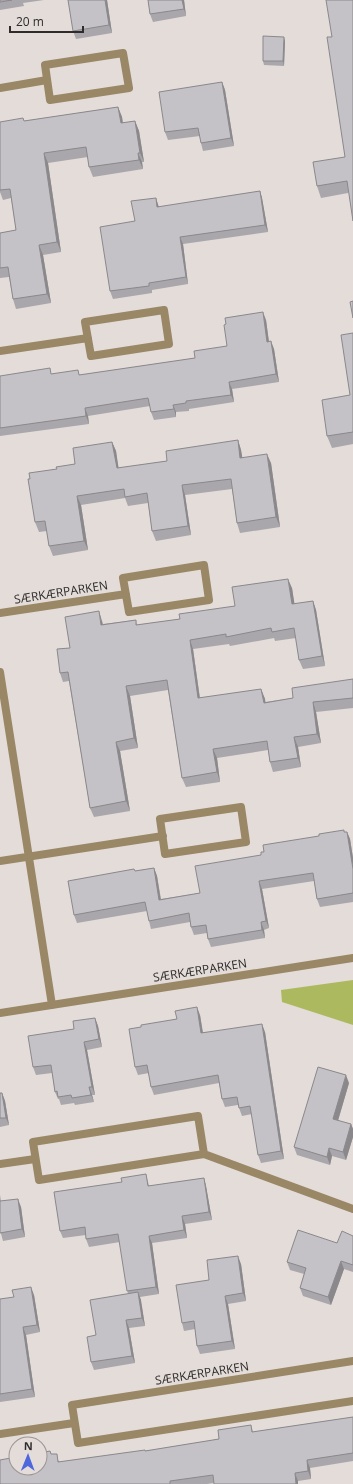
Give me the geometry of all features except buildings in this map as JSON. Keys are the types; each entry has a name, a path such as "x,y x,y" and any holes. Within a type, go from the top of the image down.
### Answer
{"street":[{"path":"123,53 129,88 50,100 47,80 45,65 123,53"},
{"path":"0,88 47,80"},
{"path":"164,310 169,344 90,356 88,338 85,322 164,310"},
{"path":"0,351 88,338"},
{"name":"SÆRKÆRPARKEN","path":"204,565 209,600 129,612 126,594 123,578 204,565"},
{"name":"SÆRKÆRPARKEN","path":"0,613 126,594"},
{"path":"0,672 52,1005"},
{"path":"241,807 246,842 165,854 163,836 160,819 241,807"},
{"path":"0,861 163,836"},
{"name":"SÆRKÆRPARKEN","path":"0,1013 353,958"},
{"path":"204,1154 198,1116 32,1142 39,1180 204,1154 353,1209"},
{"path":"0,1164 35,1159"},
{"name":"SÆRKÆRPARKEN","path":"353,1361 72,1405 78,1444 353,1401"},
{"path":"0,1434 74,1423"}],"green space":[{"path":"353,980 353,1025 282,1002 281,990"}]}
